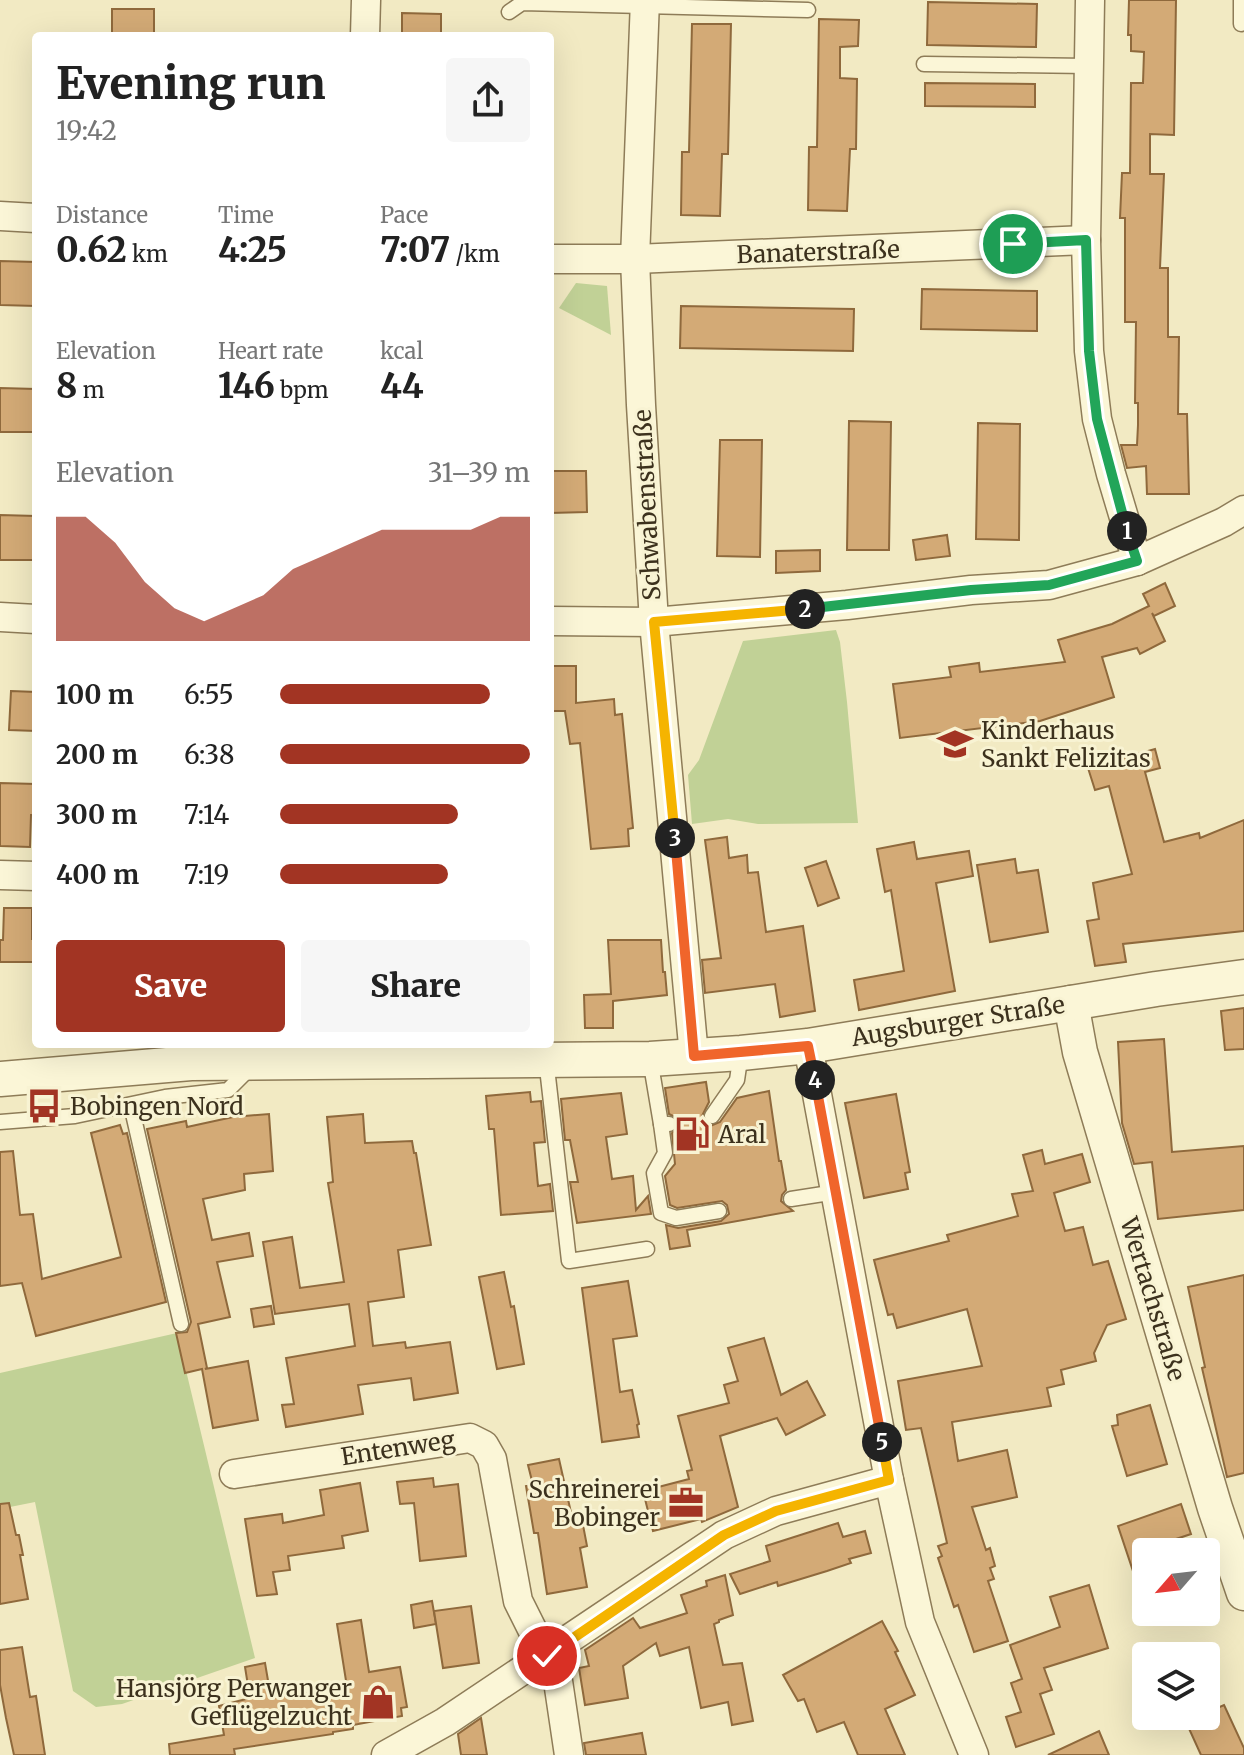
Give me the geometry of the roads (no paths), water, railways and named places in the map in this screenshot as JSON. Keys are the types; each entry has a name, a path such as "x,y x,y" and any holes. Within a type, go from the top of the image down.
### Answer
{"street":[{"path":"365,32 366,0"},
{"path":"1090,0 1086,240 1089,351 1097,419 1137,561"},
{"name":"Schwabenstraße","path":"644,3 635,259 654,622 694,1056"},
{"path":"0,216 32,218"},
{"name":"Banaterstraße","path":"554,259 635,259 1086,240"},
{"path":"554,621 654,622 1049,585 1137,561 1244,510"},
{"path":"0,617 32,619"},
{"path":"0,875 32,876"},
{"name":"Augsburger Straße","path":"0,1079 194,1053 257,1061 403,1052 546,1059 650,1059 741,1053 808,1046 1244,977"},
{"name":"Wertachstraße","path":"1071,1003 1089,1083 1215,1508 1244,1593"},
{"path":"808,1046 889,1480 920,1622 974,1755"},
{"name":"Entenweg","path":"234,1474 470,1438 484,1445 492,1459 518,1601 547,1656"},
{"path":"386,1755 445,1722 547,1656 724,1535 776,1511 889,1480"},
{"path":"547,1656 558,1681 569,1755"}],"lane":[{"path":"1241,0 1241,24"},
{"path":"518,8 644,3 808,8"},
{"path":"924,64 1088,66"},
{"path":"712,1116 737,1080 741,1053"},
{"path":"546,1059 569,1261 647,1249"},
{"path":"650,1059 665,1124 665,1153 654,1173 661,1213 676,1218 719,1211"},
{"path":"0,1122 75,1116 165,1097 228,1090 257,1061"},
{"path":"131,1105 181,1324"},
{"path":"791,1199 836,1192"}],"place":[{"name":"Kinderhaus Sankt Felizitas","path":"955,744"},
{"name":"Bobingen Nord","path":"44,1106"},
{"name":"Aral","path":"692,1134"},
{"name":"Schreinerei Bobinger","path":"686,1503"},
{"name":"Hansjörg Perwanger Geflügelzucht","path":"378,1702"}]}
